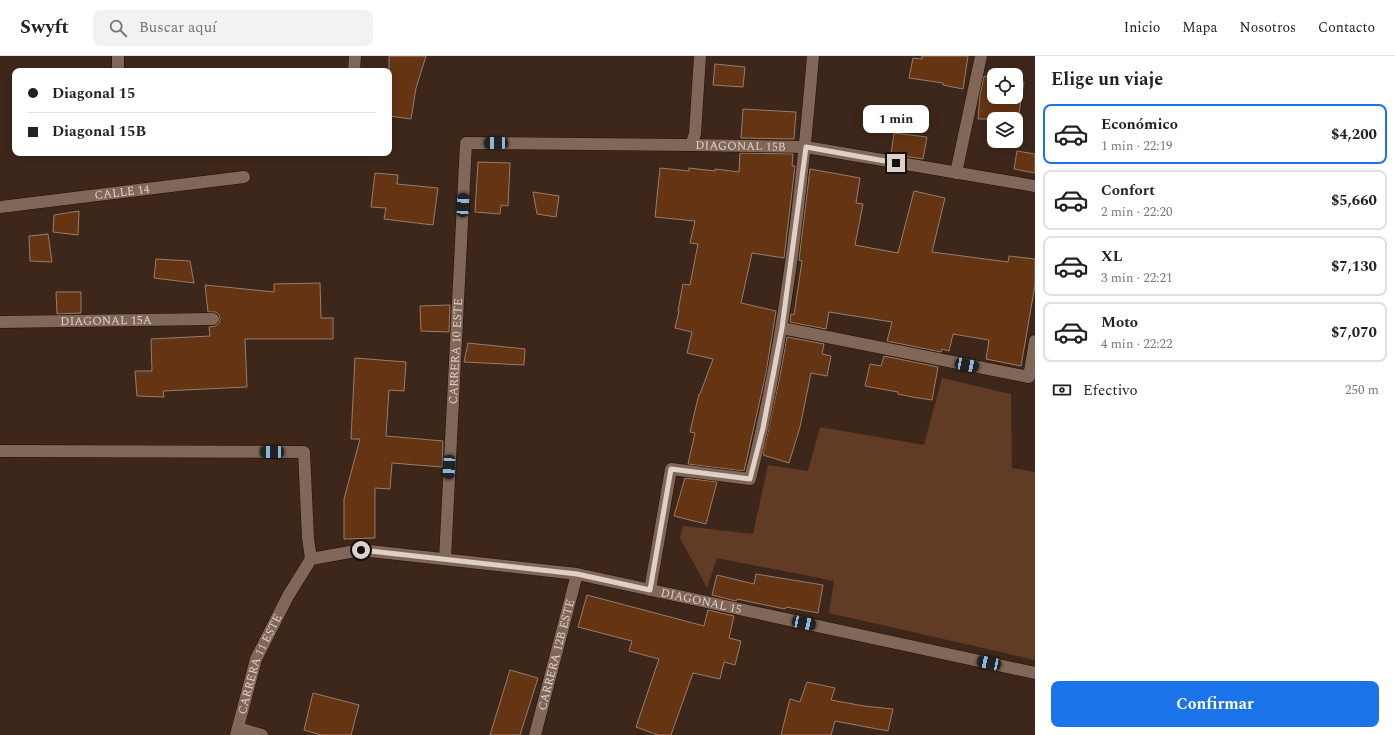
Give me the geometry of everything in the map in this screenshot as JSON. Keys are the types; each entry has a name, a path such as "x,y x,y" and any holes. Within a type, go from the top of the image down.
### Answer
{"street":[{"path":"118,56 118,68"},
{"path":"354,68 355,56"},
{"path":"691,144 695,134 700,56"},
{"path":"650,590 671,469 750,479 763,428 782,328 806,147 813,56"},
{"path":"956,173 981,56"},
{"name":"DIAGONAL 15B","path":"466,143 691,144 806,147 1035,186"},
{"name":"CARRERA 10 ESTE","path":"444,559 466,143"},
{"name":"CALLE 14","path":"0,207 244,177"},
{"name":"DIAGONAL 15A","path":"0,322 213,318"},
{"path":"782,328 1029,377 1035,341"},
{"path":"0,451 304,452 308,538 311,559"},
{"name":"DIAGONAL 15","path":"311,559 361,550 577,574 1035,673"},
{"name":"CARRERA 11 ESTE","path":"237,731 256,659 288,596 311,559"},
{"name":"CARRERA 12B ESTE","path":"535,735 577,574"},
{"path":"237,731 262,735"}],"shaded area":[{"path":"942,378 1011,394 1012,468 1035,472 1035,660 829,613 834,581 717,558 707,588 680,538 683,526 753,534 768,465 808,471 820,427 924,445"}],"building":[{"path":"389,56 426,56 416,88 411,119 392,116 392,68 389,68"},
{"path":"922,56 968,56 963,89 943,85 943,83 909,78 913,58 922,59"},
{"path":"715,64 745,67 743,87 713,85"},
{"path":"984,76 987,77 987,104 1020,104 1019,112 987,112 987,119 978,119 980,95"},
{"path":"743,109 796,112 794,139 741,138"},
{"path":"894,133 927,137 923,159 891,154"},
{"path":"1017,151 1035,154 1035,173 1014,169"},
{"path":"740,153 793,154 792,166 795,166 784,258 752,253 741,303 776,311 766,373 744,471 688,464 695,433 690,432 699,394 713,359 687,353 692,332 675,328 683,284 690,285 698,244 690,243 695,221 655,217 660,168 689,171 689,168 715,171 715,169 739,172"},
{"path":"478,162 510,163 508,206 501,205 500,214 475,212"},
{"path":"810,169 860,178 856,203 863,204 855,245 898,253 914,191 945,198 932,252 1008,262 1009,256 1035,259 1035,285 1021,366 986,359 989,340 953,334 949,351 942,349 941,352 887,341 892,322 829,312 826,329 790,322 791,314 794,315 802,261 799,260"},
{"path":"375,173 398,175 397,184 438,188 433,225 384,219 386,208 371,207"},
{"path":"533,192 559,196 556,217 537,214"},
{"path":"79,211 78,235 53,232 54,215"},
{"path":"48,234 52,262 30,261 29,236"},
{"path":"156,259 190,261 194,283 154,278"},
{"path":"320,283 321,318 333,318 333,339 245,339 247,387 163,391 164,397 137,396 135,371 152,371 151,339 210,336 209,327 216,326 219,323 219,315 216,312 208,312 205,285 274,292 274,284"},
{"path":"56,292 81,292 81,313 57,314"},
{"path":"450,305 449,332 421,331 420,306"},
{"path":"787,337 824,344 822,354 831,356 827,376 811,373 800,427 789,463 763,455"},
{"path":"468,343 525,349 524,365 464,362"},
{"path":"884,356 938,367 932,400 865,386 870,364 881,366"},
{"path":"355,358 406,362 404,391 389,390 386,436 443,441 442,467 392,463 390,489 375,488 375,538 344,539 344,499 360,439 351,439"},
{"path":"685,478 717,482 706,524 674,516"},
{"path":"756,574 823,585 818,613 786,607 785,609 737,599 736,601 712,595 717,575 754,584"},
{"path":"587,595 704,626 708,610 734,616 729,638 741,641 735,665 724,662 720,679 693,673 671,735 658,735 636,727 659,659 629,651 632,641 578,627"},
{"path":"510,670 538,678 520,735 490,735"},
{"path":"807,682 835,688 831,700 893,709 888,731 835,721 831,735 781,735 790,699 800,702"},
{"path":"313,693 359,705 351,735 321,735 304,730"}],"route":[{"path":"361,550 577,574 650,590 671,469 750,479 763,428 782,328 806,147 896,163"}]}
